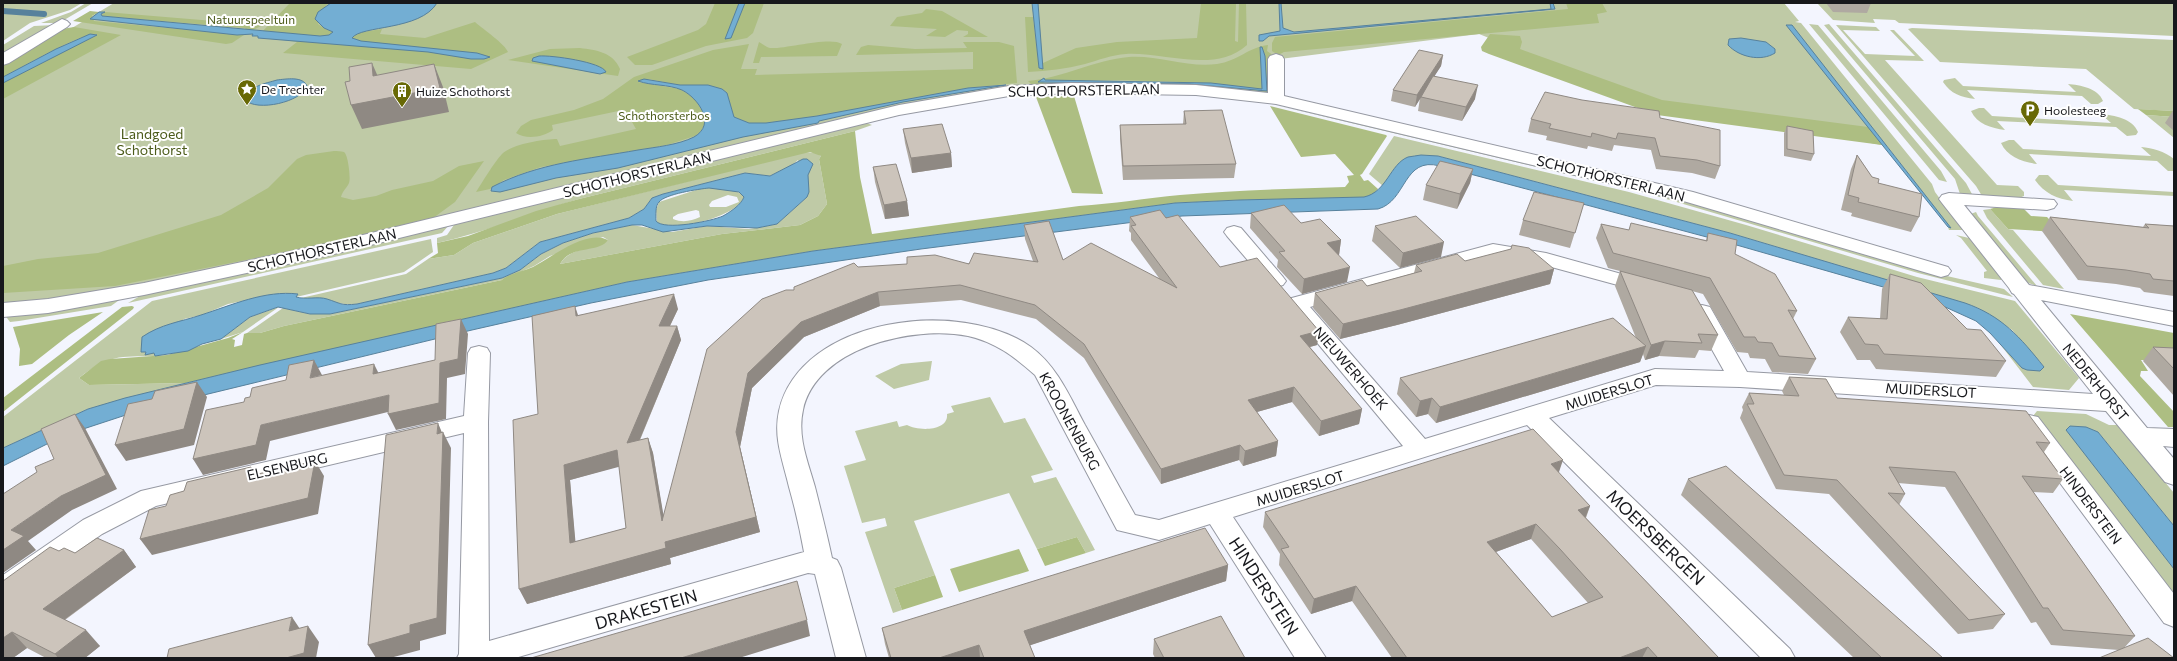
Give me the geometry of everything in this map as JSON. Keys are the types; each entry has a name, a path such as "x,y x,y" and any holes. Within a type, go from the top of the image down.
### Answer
{"street":[{"path":"3,60 62,24"},
{"path":"1276,59 1276,99"},
{"name":"SCHOTHORSTERLAAN","path":"3,310 48,306 144,289 330,249 899,110 967,97 1024,89 1071,88 1196,90 1276,99 1686,196 1942,271"},
{"path":"2047,204 1949,199 2019,289 2174,319"},
{"path":"1234,232 1296,304 1493,250 1546,259 1665,292"},
{"name":"NEDERHORST","path":"2019,289 2174,476"},
{"path":"1688,298 1695,300 1740,379"},
{"name":"NIEUWERHOEK","path":"1296,304 1421,450"},
{"name":"KROONENBURG","path":"848,648 827,568 820,564 789,437 790,415 795,395 807,376 824,361 844,348 878,335 908,328 936,326 964,328 988,333 1014,345 1032,357 1044,371 1126,523 1159,530 1217,513"},
{"path":"473,658 476,422 479,353"},
{"name":"MUIDERSLOT","path":"1217,513 1655,377 1740,379 2008,395 2113,403"},
{"name":"HINDERSTEIN","path":"2008,395 2174,615"},
{"name":"MOERSBERGEN","path":"1532,416 1780,658"},
{"name":"ELSENBURG","path":"3,590 109,517 128,506 150,498 476,422"},
{"path":"2141,436 2174,438"},
{"name":"HINDERSTEIN","path":"1217,513 1311,658"},
{"name":"DRAKESTEIN","path":"473,658 808,562 820,564"}],"green space":[{"path":"3,3 82,3 70,10 30,23 3,41"},
{"path":"86,3 93,3 59,23 41,23 71,12"},
{"name":"Landgoed Schothorst","path":"114,3 1784,3 1799,21 1795,22 1801,23 1932,184 1935,192 1963,230 1949,230 1948,227 1950,228 1887,146 1650,102 1479,34 1272,60 1271,95 1018,87 319,249 155,282 52,300 3,304 3,69"},
{"path":"290,3 331,3 326,5 318,24 334,32 348,34 382,29 380,34 425,38 475,22 498,41 508,52 471,69 283,53 297,42 258,36"},
{"name":"Schothorsterbos","path":"715,3 764,3 753,33 747,38 706,46 652,65 635,65 627,57 698,30 706,24"},
{"path":"1201,3 1236,3 1235,41 1238,42 1239,3 1246,3 1247,45 1234,54 1205,60 1189,60 1141,54 1126,54 1071,67 1028,72 1025,17 1033,17 1039,68 1043,67 1043,63 1076,48 1117,42 1197,38"},
{"path":"1566,3 1602,3 1607,12 1597,14 1599,23 1284,52 1278,55 1272,51 1272,43 1275,37 1568,9"},
{"path":"1817,3 2174,3 2174,36 1899,23 1895,20 1873,19 1875,23 1833,20"},
{"path":"926,9 942,11 988,37 963,37 968,34 968,31 957,30 945,37 926,36 937,29 890,26 897,17 922,13"},
{"path":"90,11 99,12 92,16 94,21 244,35 232,43 226,44 73,21"},
{"path":"105,12 263,25 251,31 246,30 245,28 100,16"},
{"path":"1809,24 1818,25 1941,171 1947,182 1939,180"},
{"path":"1829,24 1966,183 1973,196 1960,194 1955,179 1824,25"},
{"path":"55,25 3,57 3,45 34,26"},
{"path":"1836,25 1876,27 1880,31 1843,30 1865,54 1915,56 1890,30 1894,30 1924,61 1885,60 1997,185 2018,186 2024,192 2024,196 2019,198 1982,196 1976,186"},
{"path":"74,27 121,35 3,99 3,83 96,35 79,38 3,77 3,64 62,29"},
{"path":"1908,29 2174,40 2174,111 2134,109 2086,69 1940,62"},
{"path":"1490,34 1520,36 1522,42 1520,49 1662,100 1868,127 1882,145 1657,115 1482,51 1481,47"},
{"path":"828,41 842,44 837,56 761,57 759,63 753,63 759,42 770,48"},
{"name":"Schothorsterbos","path":"963,42 999,42 1014,46 1017,83 968,88 817,116 766,123 749,123 734,117 727,93 722,89 708,85 680,85 648,79 638,82 680,89 694,98 706,117 704,126 700,132 695,136 667,145 541,167 504,180 490,189 476,192 498,158 513,147 537,141 557,139 560,146 636,129 632,122 636,121 632,114 626,115 623,110 552,125 553,130 540,136 530,137 516,133 521,126 531,120 574,110 603,99 634,77 713,50 749,44 741,69 757,69 755,75 973,69 973,52 856,55 861,47 868,45 915,49 967,48"},
{"path":"1268,45 1267,51 1274,56 1271,92 1267,93 1032,85 1028,81 1129,57 1151,58 1206,65 1217,64 1231,60 1261,46","holes":["1262,47 1266,90 1128,83 1045,83 1040,81 1122,80 1211,83 1262,89"]},
{"name":"Schothorsterbos","path":"580,48 598,51 608,55 617,63 620,69 618,76 508,60 550,49"},
{"path":"1955,78 1963,86 2076,92 2068,84 2078,85 2093,90 2101,97 2103,101 2098,104 2091,104 2082,96 1967,90 1975,99 1953,92 1943,82 1944,80"},
{"path":"1074,96 1103,194 1072,193 1036,97"},
{"path":"1271,104 1660,193 1938,274 2004,289 2013,297 1918,273 1646,193"},
{"path":"1270,106 1386,135 1387,136 1360,175 1364,181 1368,180 1378,189 1371,196 1352,199 1239,200 1175,203 813,251 627,282 186,383 89,385 79,378 101,361 167,355 228,338 243,332 232,339 235,340 234,347 242,345 244,334 247,333 260,333 284,326 502,280 513,274 533,267 569,246 590,238 608,240 598,247 577,251 571,254 560,264 722,234 800,225 818,216 827,204 819,159 821,156 810,152 557,214 473,243 454,255 428,259 438,253 437,243 468,236 536,211 855,131 860,177 872,234 1079,206 1167,196 1201,193 1345,187 1349,182 1347,176 1354,175 1335,154 1301,157"},
{"path":"1984,108 1992,116 2111,123 2101,114 2122,118 2132,124 2138,132 2136,135 2127,136 2116,127 1997,121 2005,130 1990,127 1977,119 1971,111"},
{"path":"2138,109 2174,111 2174,117 2146,115"},
{"path":"2146,115 2174,117 2174,138"},
{"path":"867,123 872,125 855,131 579,199 491,228 437,243 437,238 447,235 456,222"},
{"path":"1394,136 1629,192 1746,225 1917,277 2015,301 2079,378 2069,390 2033,387 2000,344 2022,368 2044,367 2012,330 1978,308 1730,233 1438,156 1409,157 1383,186 1369,174"},
{"path":"2014,140 2023,149 2151,156 2141,147 2150,148 2158,150 2174,159 2174,171 2168,171 2157,161 2029,154 2037,164 2016,158 2007,152 2001,143"},
{"path":"334,151 344,152 349,166 349,183 341,197 353,200 376,196 392,190 433,181 459,166 484,161 455,202 429,221 321,245 115,286 3,293 3,266 38,259 98,253 221,215 268,188 297,159 306,155"},
{"path":"805,152 816,153 821,156 819,159 827,204 818,216 800,225 722,234 560,264 569,255 575,252 608,240 603,237 550,256 534,266 502,280 284,326 260,333 247,333 283,308 310,314 330,314 502,278 520,270 541,254 563,243 593,233 632,225 672,232 707,226 749,229 777,224 807,197 798,160 791,166 770,176 745,173 652,198 644,209 629,218 540,242 506,268 493,273 357,304 342,304 301,298 406,274 428,259 454,255 473,243 557,214"},
{"path":"2039,175 2048,175 2058,185 2174,192 2174,196 2064,190 2073,201 2056,197 2047,192 2035,180"},
{"path":"702,188 731,189 744,197 739,204 730,211 705,221 677,226 657,223 656,210 659,202","holes":["728,195 737,197 739,202 726,207 710,207 709,205 712,201","696,210 699,211 700,217 684,221 673,219 673,217 678,214"]},
{"path":"1997,207 2023,208 2031,216 2047,217 2052,222 2174,229 2174,239 2008,229 1990,209"},
{"path":"1990,209 2008,229 2013,230 2064,289 2043,285 1987,218 1983,210"},
{"path":"1976,212 2037,286 2026,282 1968,215"},
{"path":"450,224 442,233 128,303 147,292"},
{"path":"1956,235 1969,238 2001,277 2001,280 1984,278 1984,272 1987,271 1961,238"},
{"path":"431,239 433,252 404,272 296,297 290,293 228,304 202,315 184,319 147,352 154,353 155,356 115,358 89,370 79,378 89,385 186,383 88,409 3,448 3,417 152,301"},
{"path":"122,298 111,306 19,321 10,322 4,314"},
{"path":"122,307 134,307 133,309 3,412 3,398"},
{"path":"279,307 243,332 221,339 250,317"},
{"path":"103,312 69,335 32,364 19,366 20,349 13,327"},
{"path":"2070,314 2174,333 2174,361 2141,360 2148,371 2141,371 2140,376 2174,412 2174,427 2168,427"},
{"path":"932,361 929,380 894,389 875,376 901,364"},
{"path":"990,397 1004,423 1025,418 1053,470 1031,476 1034,483 1056,477 1095,550 1086,553 1077,537 1037,549 1009,493 914,521 935,575 894,588 902,610 893,613 865,532 887,526 885,518 862,523 844,466 866,460 855,431 897,421 899,427 907,425 925,429 938,427 946,420 947,414 954,412 951,406"},
{"path":"2037,411 2086,414 2109,425 2118,425 2174,493 2174,526 2098,432 2078,426 2067,430 2174,569 2174,598 2033,416"},
{"path":"1077,537 1086,553 1045,566 1037,549"},
{"path":"1019,549 1029,571 959,592 950,569"},
{"path":"935,575 943,597 902,610 894,588"}],"water":[{"path":"331,3 437,3 429,12 418,18 405,23 367,31 352,38 361,41 477,53 490,57 484,59 471,59 428,52 258,38 258,36 252,36 253,34 237,35 90,19 99,12 105,12 101,14 102,16 320,36 329,35 333,32 324,28 315,19 318,12"},
{"path":"739,3 745,3 731,38 725,39"},
{"path":"1032,3 1038,3 1043,69 1039,68"},
{"path":"1279,3 1281,3 1283,28 1294,32 1551,9 1550,3 1553,3 1555,9 1269,36 1263,41 1259,41 1259,35 1280,31"},
{"path":"1786,25 1792,25 1951,228 1948,227"},
{"path":"90,34 97,35 3,83 3,77 56,49"},
{"path":"1741,38 1766,42 1775,49 1775,53 1769,56 1757,58 1738,53 1728,45 1729,39"},
{"path":"1260,47 1262,47 1265,56 1267,91 1189,84 1038,82 1044,78 1045,80 1211,83 1262,89"},
{"path":"539,56 586,62 602,68 606,72 600,74 532,61 533,58"},
{"path":"298,79 307,86 297,97 279,104 259,105 251,104 245,100 246,96 252,89 262,84 277,80"},
{"path":"644,79 680,85 708,85 722,89 727,93 734,117 749,123 766,123 817,116 968,88 1006,85 903,102 819,121 818,123 743,137 618,168 556,178 500,192 491,191 492,187 527,172 582,159 674,144 688,140 701,132 705,119 703,112 694,99 677,88 638,81"},
{"path":"1421,155 1438,156 1730,233 1965,303 1990,314 2000,321 2027,346 2044,367 2040,371 2022,368 1990,333 1976,321 1932,301 1733,244 1440,166 1428,165 1419,167 1412,173 1395,198 1378,209 1182,216 921,249 708,280 591,303 472,330 138,411 65,435 3,466 3,448 88,409 125,398 260,365 627,282 813,251 1175,203 1364,197 1378,190 1402,161 1408,157"},
{"path":"803,159 807,159 813,164 808,175 809,192 807,197 777,224 757,228 707,226 663,232 642,225 632,225 593,233 563,243 541,254 520,270 502,278 330,314 310,314 278,307 250,317 221,339 202,344 188,351 155,356 154,353 145,355 146,352 141,352 142,337 156,329 249,299 286,293 298,294 296,297 300,298 323,298 341,304 352,305 493,273 506,268 540,242 629,218 644,209 652,198 663,194 745,173 770,176","holes":["709,188 739,192 744,197 735,208 723,216 678,225 661,224 656,221 656,211 659,202 662,199 682,192"]},
{"path":"2070,426 2086,427 2098,432 2174,526 2174,569 2066,430"}],"building":[{"path":"1419,50 1443,55 1417,95 1393,90"},
{"path":"372,63 373,76 434,64 440,88 351,105 345,82 350,81 349,67"},
{"path":"1433,76 1478,85 1466,107 1421,97"},
{"path":"1545,92 1582,100 1659,111 1660,118 1720,130 1720,166 1697,160 1660,156 1655,138 1618,133 1616,139 1592,133 1591,137 1549,128 1551,124 1531,119"},
{"path":"1222,110 1236,164 1123,166 1120,125 1186,124 1184,111"},
{"path":"942,124 951,153 911,158 903,129"},
{"path":"1787,126 1813,131 1814,154 1787,149"},
{"path":"1857,155 1872,177 1879,179 1878,183 1922,194 1919,217 1858,202 1859,198 1848,195"},
{"path":"1440,161 1473,169 1460,194 1426,185"},
{"path":"896,164 907,201 884,205 873,167"},
{"path":"1534,192 1584,203 1575,233 1523,220"},
{"path":"1284,205 1301,223 1320,219 1341,240 1327,243 1350,267 1304,279 1279,252 1285,251 1251,213"},
{"path":"1160,210 1166,218 1178,215 1220,267 1257,258 1319,331 1300,336 1362,409 1321,421 1294,387 1248,400 1278,441 1245,451 1240,445 1161,469 1084,344 1035,305 960,285 878,292 801,322 748,373 736,432 756,517 665,542 666,548 519,589 513,420 538,414 532,316 575,306 576,316 674,294 659,326 677,326 627,443 648,438 662,521 707,349 762,299 786,290 794,290 794,287 854,263 858,267 907,264 907,257 935,255 969,264 974,253 1038,262 1024,225 1049,221 1063,260 1091,243 1177,288 1131,226 1136,225 1130,217","holes":["617,450 626,528 570,543 564,465"]},
{"path":"1416,216 1444,242 1403,253 1375,226"},
{"path":"2050,217 2149,228 2145,224 2174,226 2174,281 2153,279 2150,274 2087,266"},
{"path":"1631,223 1707,241 1708,233 1737,240 1735,254 1775,274 1797,311 1788,310 1816,359 1779,356 1772,343 1758,342 1755,337 1744,337 1710,278 1613,253 1601,224 1629,230"},
{"path":"1512,245 1529,248 1554,269 1343,324 1315,293 1362,280 1367,286 1422,271 1416,265 1457,254 1465,261 1511,249"},
{"path":"1620,271 1692,290 1718,335 1698,334 1702,343 1665,341 1651,345"},
{"path":"1890,274 1921,283 1967,329 1981,330 2006,361 1884,354 1878,345 1865,344 1848,317 1887,319"},
{"path":"1613,318 1646,346 1440,407 1432,398 1420,401 1400,378"},
{"path":"461,319 458,359 440,363 439,403 388,414 389,395 261,425 256,445 193,459 206,410 244,402 245,398 250,397 252,388 286,380 289,365 314,360 310,378 374,364 373,374 435,360 436,324"},
{"path":"2153,347 2174,348 2174,369"},
{"path":"1789,377 1826,379 1837,398 2026,411 2050,443 2036,442 2063,479 2022,476 2135,636 2063,630 2048,608 2043,608 1955,472 1889,467 1905,494 1888,493 2005,614 1969,620 1837,480 1784,475 1747,404 1754,404 1749,393 1799,396"},
{"path":"197,382 184,429 115,445 128,404 152,399 155,391"},
{"path":"75,414 106,475 61,496 11,530 24,536 3,550 3,494 37,472 35,467 54,459 41,429"},
{"path":"438,423 437,434 443,432 437,618 410,625 410,633 368,645 386,435"},
{"path":"1533,429 1563,460 1551,464 1590,506 1578,510 1719,658 1658,658 1648,647 1619,658 1407,658 1356,586 1314,599 1281,549 1289,547 1265,512","holes":["1536,524 1603,597 1552,617 1487,542"]},
{"path":"315,461 308,498 140,539 149,510 166,506 170,495 184,491 187,482 251,467 249,476"},
{"path":"1726,466 1943,658 1882,658 1688,479"},
{"path":"1205,528 1228,565 1024,631 1035,658 984,658 979,645 939,658 891,658 882,628"},
{"path":"97,538 124,550 43,609 86,630 55,654 12,632 3,638 3,581 50,547 59,551 64,548 75,553"},
{"path":"797,581 807,620 681,658 531,658"},
{"path":"1221,616 1245,658 1164,658 1154,639"},
{"path":"292,617 289,631 308,626 304,653 286,658 167,658 169,649"},
{"path":"2148,638 2174,658 2099,658"}],"waterway":[{"path":"3,11 44,14"}],"place":[{"name":"De Trechter","path":"247,106"},
{"name":"Huize Schothorst","path":"402,108"},
{"name":"Hoolesteeg","path":"2030,127"}],"park label":[{"name":"Natuurspeeltuin","path":"251,19"}]}
